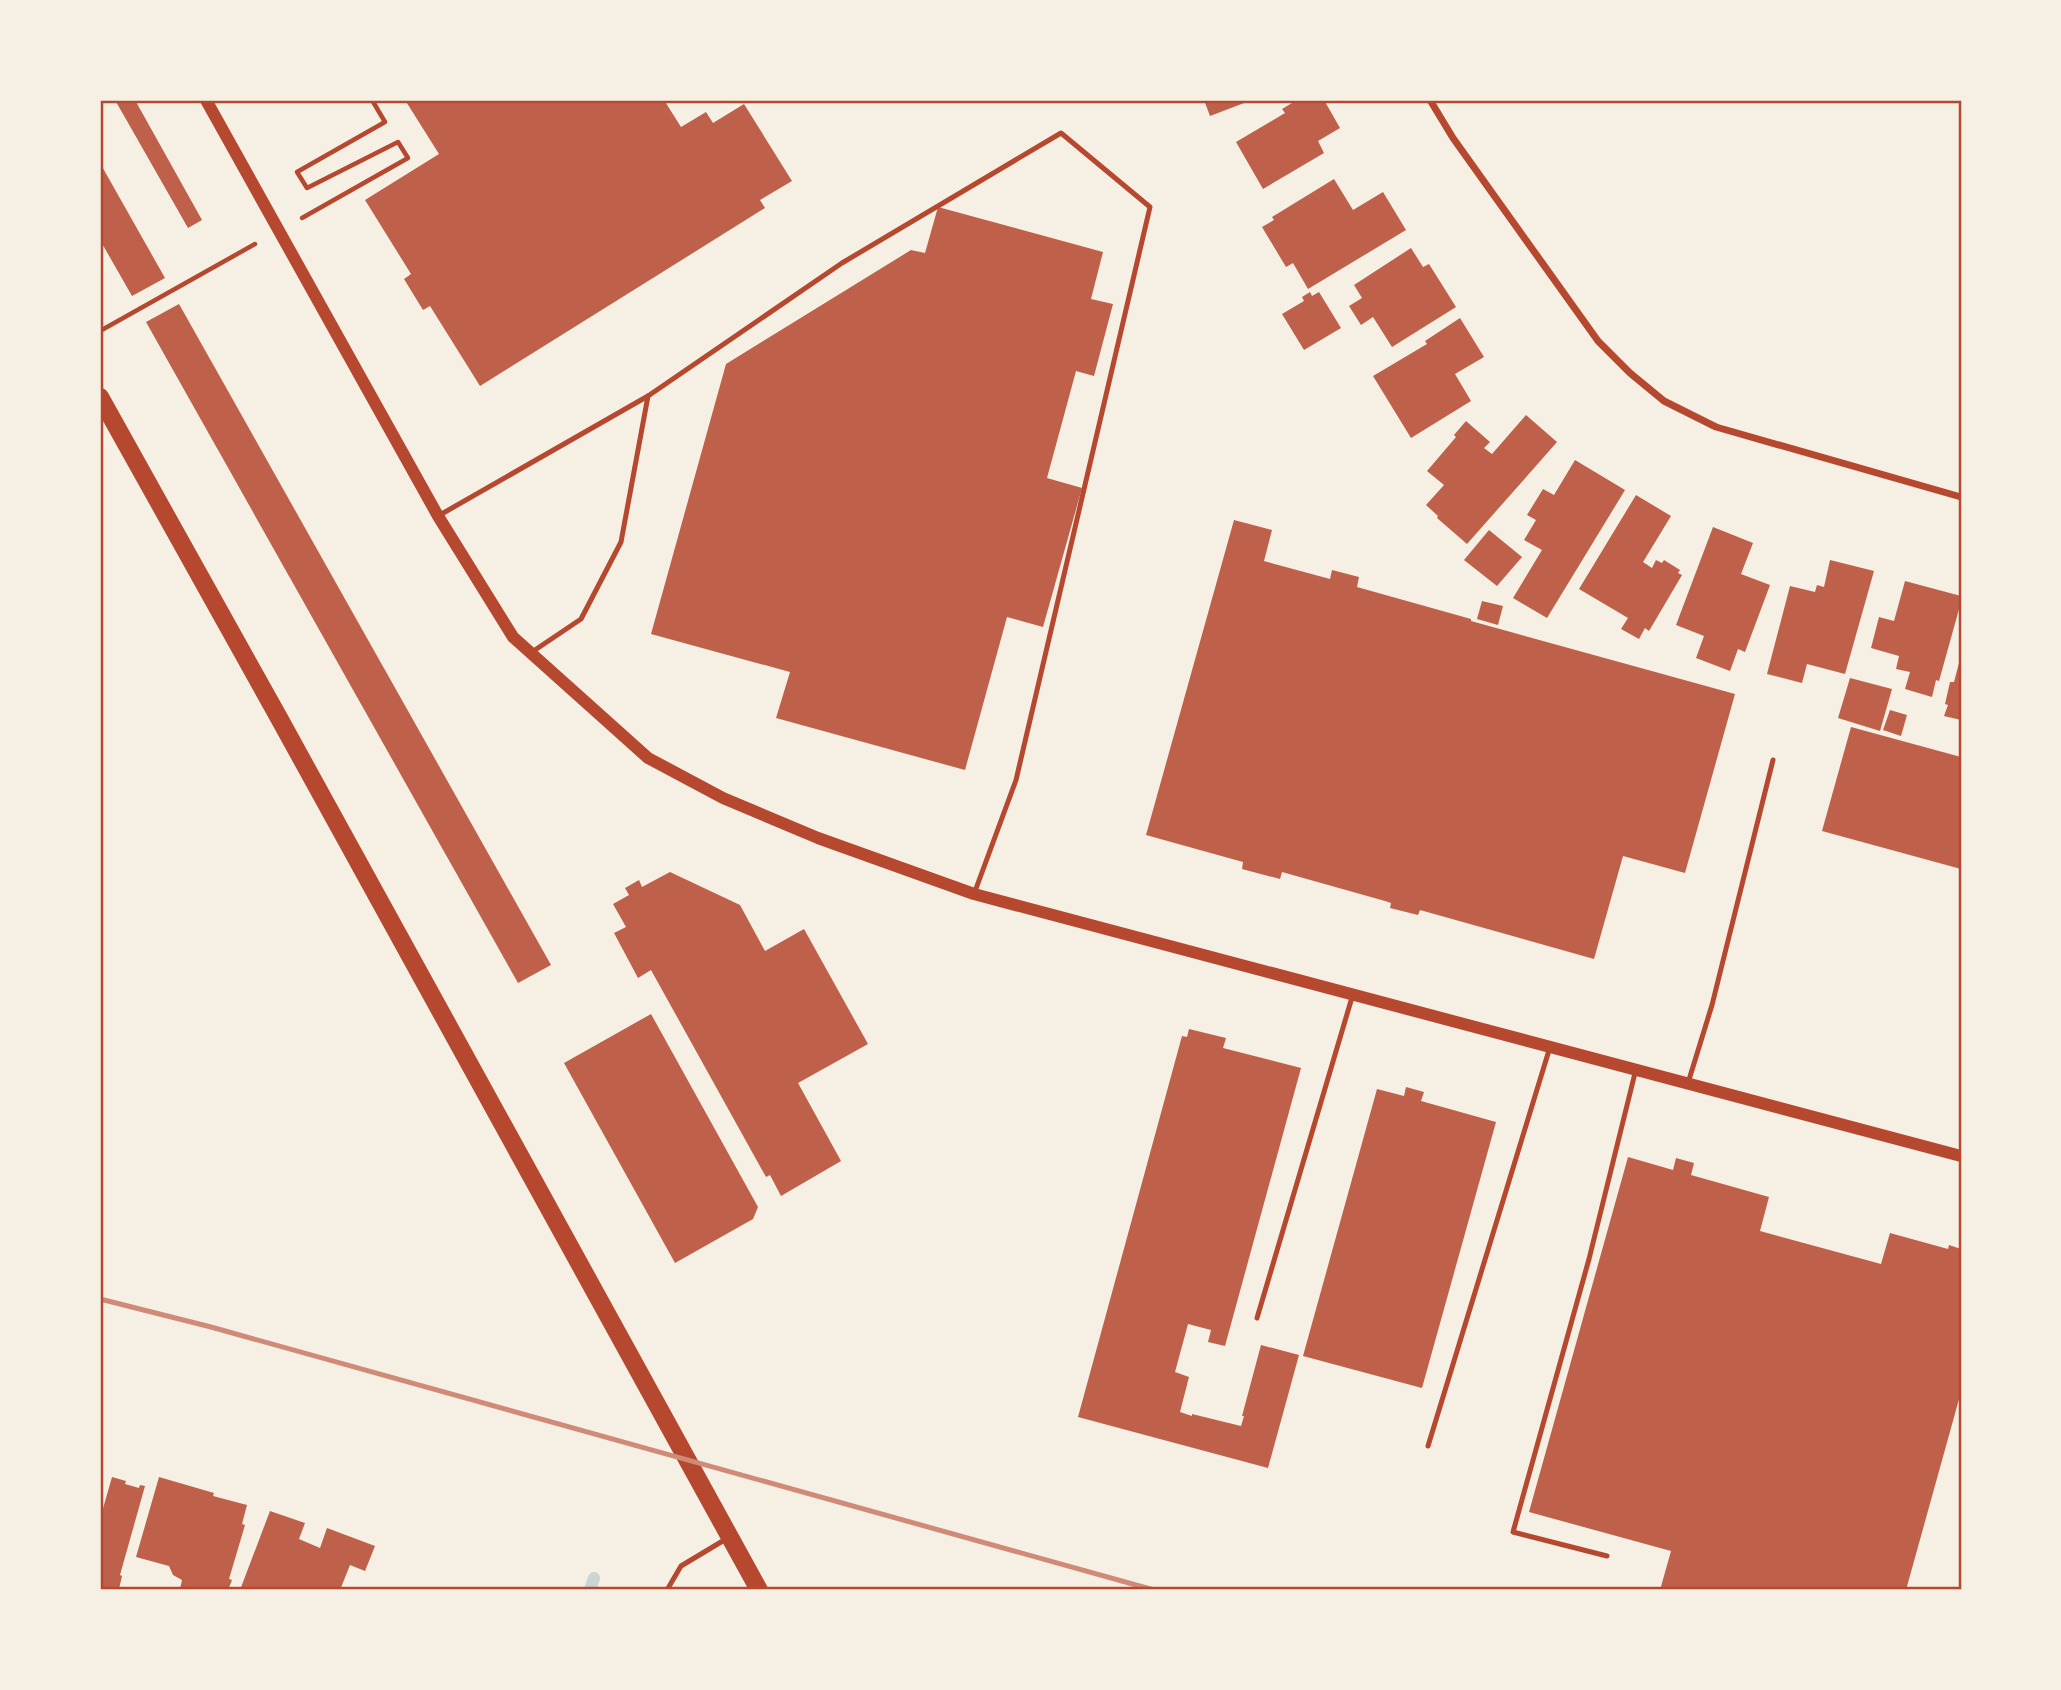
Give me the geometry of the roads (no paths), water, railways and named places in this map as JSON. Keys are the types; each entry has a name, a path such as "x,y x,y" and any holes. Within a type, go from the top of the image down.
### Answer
{"main road":[{"path":"100,397 759,1590"}],"street":[{"path":"206,100 438,516 513,638 648,758 723,798 818,838 974,894 1961,1156"},
{"path":"1430,100 1453,138 1598,341 1630,373 1664,401 1716,427 1961,497"}],"lane":[{"path":"438,516 648,396 842,263 1061,133 1150,207 1016,780 974,894"},
{"path":"530,653 581,620 621,542 648,396"},
{"path":"1688,1083 1712,1005 1773,761"},
{"path":"1257,1318 1353,994"},
{"path":"1429,1446 1550,1047"},
{"path":"1607,1556 1513,1532 1589,1259 1636,1069"},
{"path":"667,1590 681,1566 729,1536"}],"waterway":[{"path":"590,1590 594,1578"}],"railway":[{"path":"100,1299 211,1327 1154,1590"}]}
